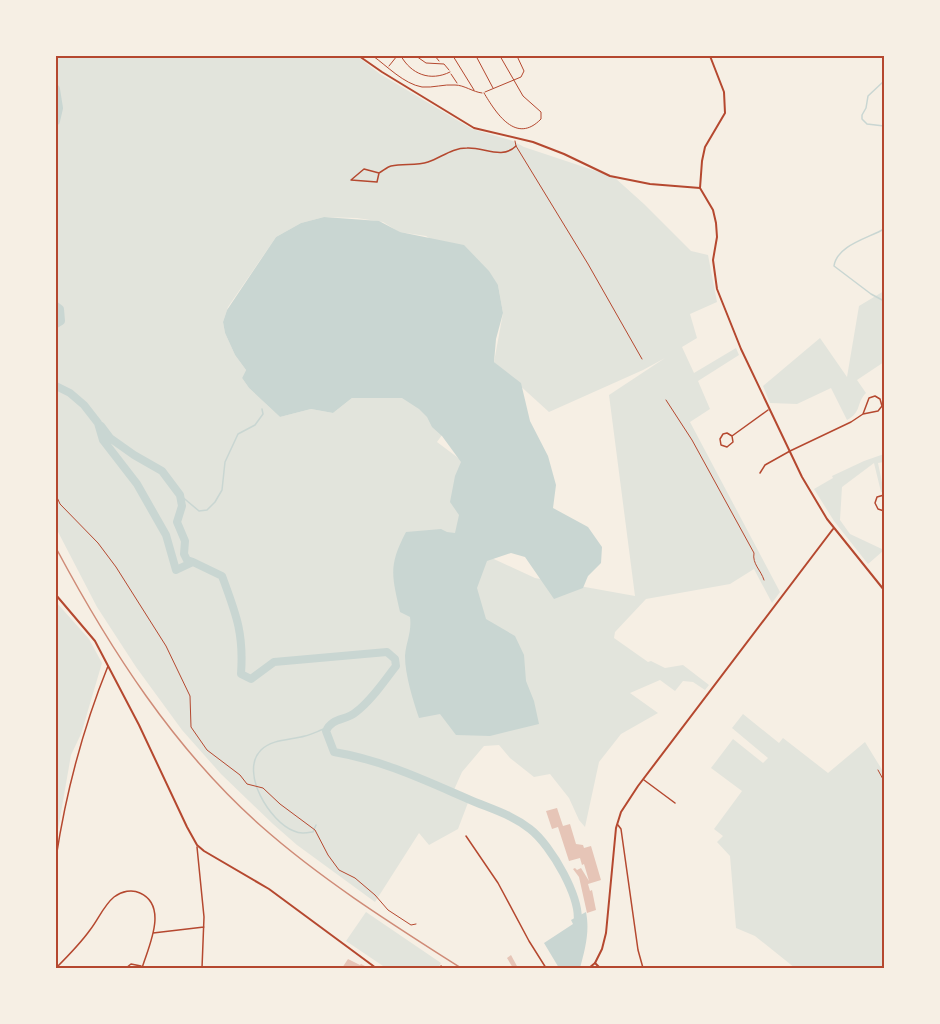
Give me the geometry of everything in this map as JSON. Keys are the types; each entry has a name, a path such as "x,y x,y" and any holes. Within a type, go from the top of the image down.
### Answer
{"street":[{"path":"359,56 474,128 533,142 610,176 650,184 700,189"},
{"path":"710,56 724,92 725,113 705,147 700,189 713,210 716,223 717,237 713,260 717,289 727,318 802,477 833,529 885,590"},
{"path":"379,173 378,182 351,180 364,169 379,173 391,166 429,162 454,148 476,148 501,154 516,146"},
{"path":"760,473 765,465 863,414 880,410 883,404 880,399 875,396 869,398 863,414"},
{"path":"732,436 769,409"},
{"path":"727,433 732,436 731,446 721,445 719,440 722,435 727,433"},
{"path":"885,495 878,497 875,503 878,509 885,511"},
{"path":"589,969 602,949 608,922 617,824 628,801 833,529"},
{"path":"56,595 95,641 197,845 204,902 202,969"},
{"path":"56,858 77,757 108,666"},
{"path":"643,779 675,803"},
{"path":"617,824 621,829 638,950 643,969"},
{"path":"466,836 504,892 546,969"},
{"path":"197,845 269,889 376,969"},
{"path":"56,969 85,936 110,901 120,893 137,892 151,902 156,915 142,967 133,964 126,969"},
{"path":"152,933 204,927"},
{"path":"595,963 600,969"}],"lane":[{"path":"373,56 418,86 458,84"},
{"path":"380,60 383,56"},
{"path":"387,67 397,56"},
{"path":"401,56 421,75 435,77 450,72"},
{"path":"416,56 426,63 444,64 458,84 475,92 484,93 521,77 524,71 517,56"},
{"path":"435,56 440,63"},
{"path":"453,56 475,92"},
{"path":"476,56 493,88"},
{"path":"484,93 506,123 522,128 530,127 541,119 542,112 523,96 500,56"},
{"path":"515,139 516,146 642,358"}],"path":[{"path":"666,400 692,440 754,553 753,562 761,571 764,580"},
{"path":"56,495 60,504 98,543 116,567 166,646 190,696 191,727 207,750 247,784 263,788 315,830 339,870 375,894 388,910 411,925 416,924"},
{"path":"878,770 885,781"}],"shaded area":[{"path":"56,56 357,56 380,74 472,129 614,177 691,251 708,255 717,302 690,314 697,338 682,347 694,373 736,348 739,355 698,381 710,409 690,422 780,592 772,603 754,569 730,584 646,599 615,632 614,638 648,662 651,661 665,668 683,665 709,685 705,690 693,682 683,681 675,691 660,680 630,693 658,713 621,734 599,762 585,827 579,820 569,798 550,774 534,777 510,758 499,745 484,746 462,772 453,792 469,800 458,829 429,845 419,833 375,902 297,845 273,824 221,774 182,730 136,667 97,607 56,528","holes":["324,217 383,222 399,232 426,236 498,285 503,313 494,362 549,412 665,358 609,395 635,596 535,578 470,548 477,472 437,442 479,384 402,398 352,398 333,413 311,409 280,417 249,388 242,378 246,370 235,355 225,333 223,322 228,307 276,237 301,223"]},
{"path":"324,217 379,221 400,232 464,245 489,271 498,285 503,313 496,339 494,362 521,383 530,421 548,456 556,485 553,508 588,527 602,547 601,563 588,576 583,588 554,599 525,557 511,553 487,561 477,588 486,619 515,636 524,655 526,681 534,701 539,724 490,736 456,735 440,714 419,718 405,663 410,617 400,612 394,580 394,563 406,532 441,529 455,533 459,515 450,502 455,476 461,462 442,436 432,427 427,417 402,398 352,398 333,413 311,409 280,417 249,388 242,378 246,370 235,355 225,333 223,322 227,310 276,237 301,223"},
{"path":"884,291 884,362 857,380 866,393 852,417 847,420 831,388 797,404 770,403 763,386 820,338 847,377 859,306"},
{"path":"884,454 884,462 878,463 884,492 881,492 874,463 842,487 840,520 850,534 884,550 868,564 834,521 814,489 833,478 832,476"},
{"path":"56,602 89,639 102,663 81,734 71,755 56,841"},
{"path":"743,714 779,743 783,738 828,773 865,742 884,773 884,968 795,968 755,936 736,928 730,856 717,842 723,836 714,829 742,791 711,768 733,739 763,763 768,758 732,728"},
{"path":"366,912 441,963 438,968 386,968 346,941"},
{"path":"586,912 587,933 580,968 559,968 544,943 573,924 571,920"}],"building":[{"path":"557,808 563,826 570,824 576,844 583,845 584,848 591,846 601,880 588,884 590,891 592,890 596,910 587,913 579,877 573,869 581,868 589,881 584,864 582,865 580,858 569,861 558,827 552,829 546,811"},
{"path":"511,955 518,968 513,968 507,958"},
{"path":"348,959 360,965 369,968 342,968"}],"waterway":[{"path":"884,81 868,96 862,115 862,119 867,124 884,126"},
{"path":"56,89 59,108 56,121"},
{"path":"884,229 847,247 836,259 834,266 884,301"},
{"path":"56,306 60,309 61,321 56,324"},
{"path":"56,386 70,393 84,405 98,423 103,440 137,484 166,535 176,570 193,562 222,576 238,624 242,660 241,674 251,679 274,662 387,652 395,659 396,666 373,696 352,715 332,723 326,731 334,752 402,771 516,819 538,837 556,860 575,902 578,914 577,925"},
{"path":"180,495 199,511 207,510 215,502 222,490 225,462 238,434 255,425 263,414 262,409"},
{"path":"101,426 110,438 162,471 180,495 182,506 177,522 185,541 184,554 187,560 193,562"},
{"path":"316,825 313,832 296,832 276,818 267,807 255,783 255,759 265,746 327,728"}],"railway":[{"path":"56,548 99,623 146,696 172,731 229,796 308,865 383,918 461,968"}]}
